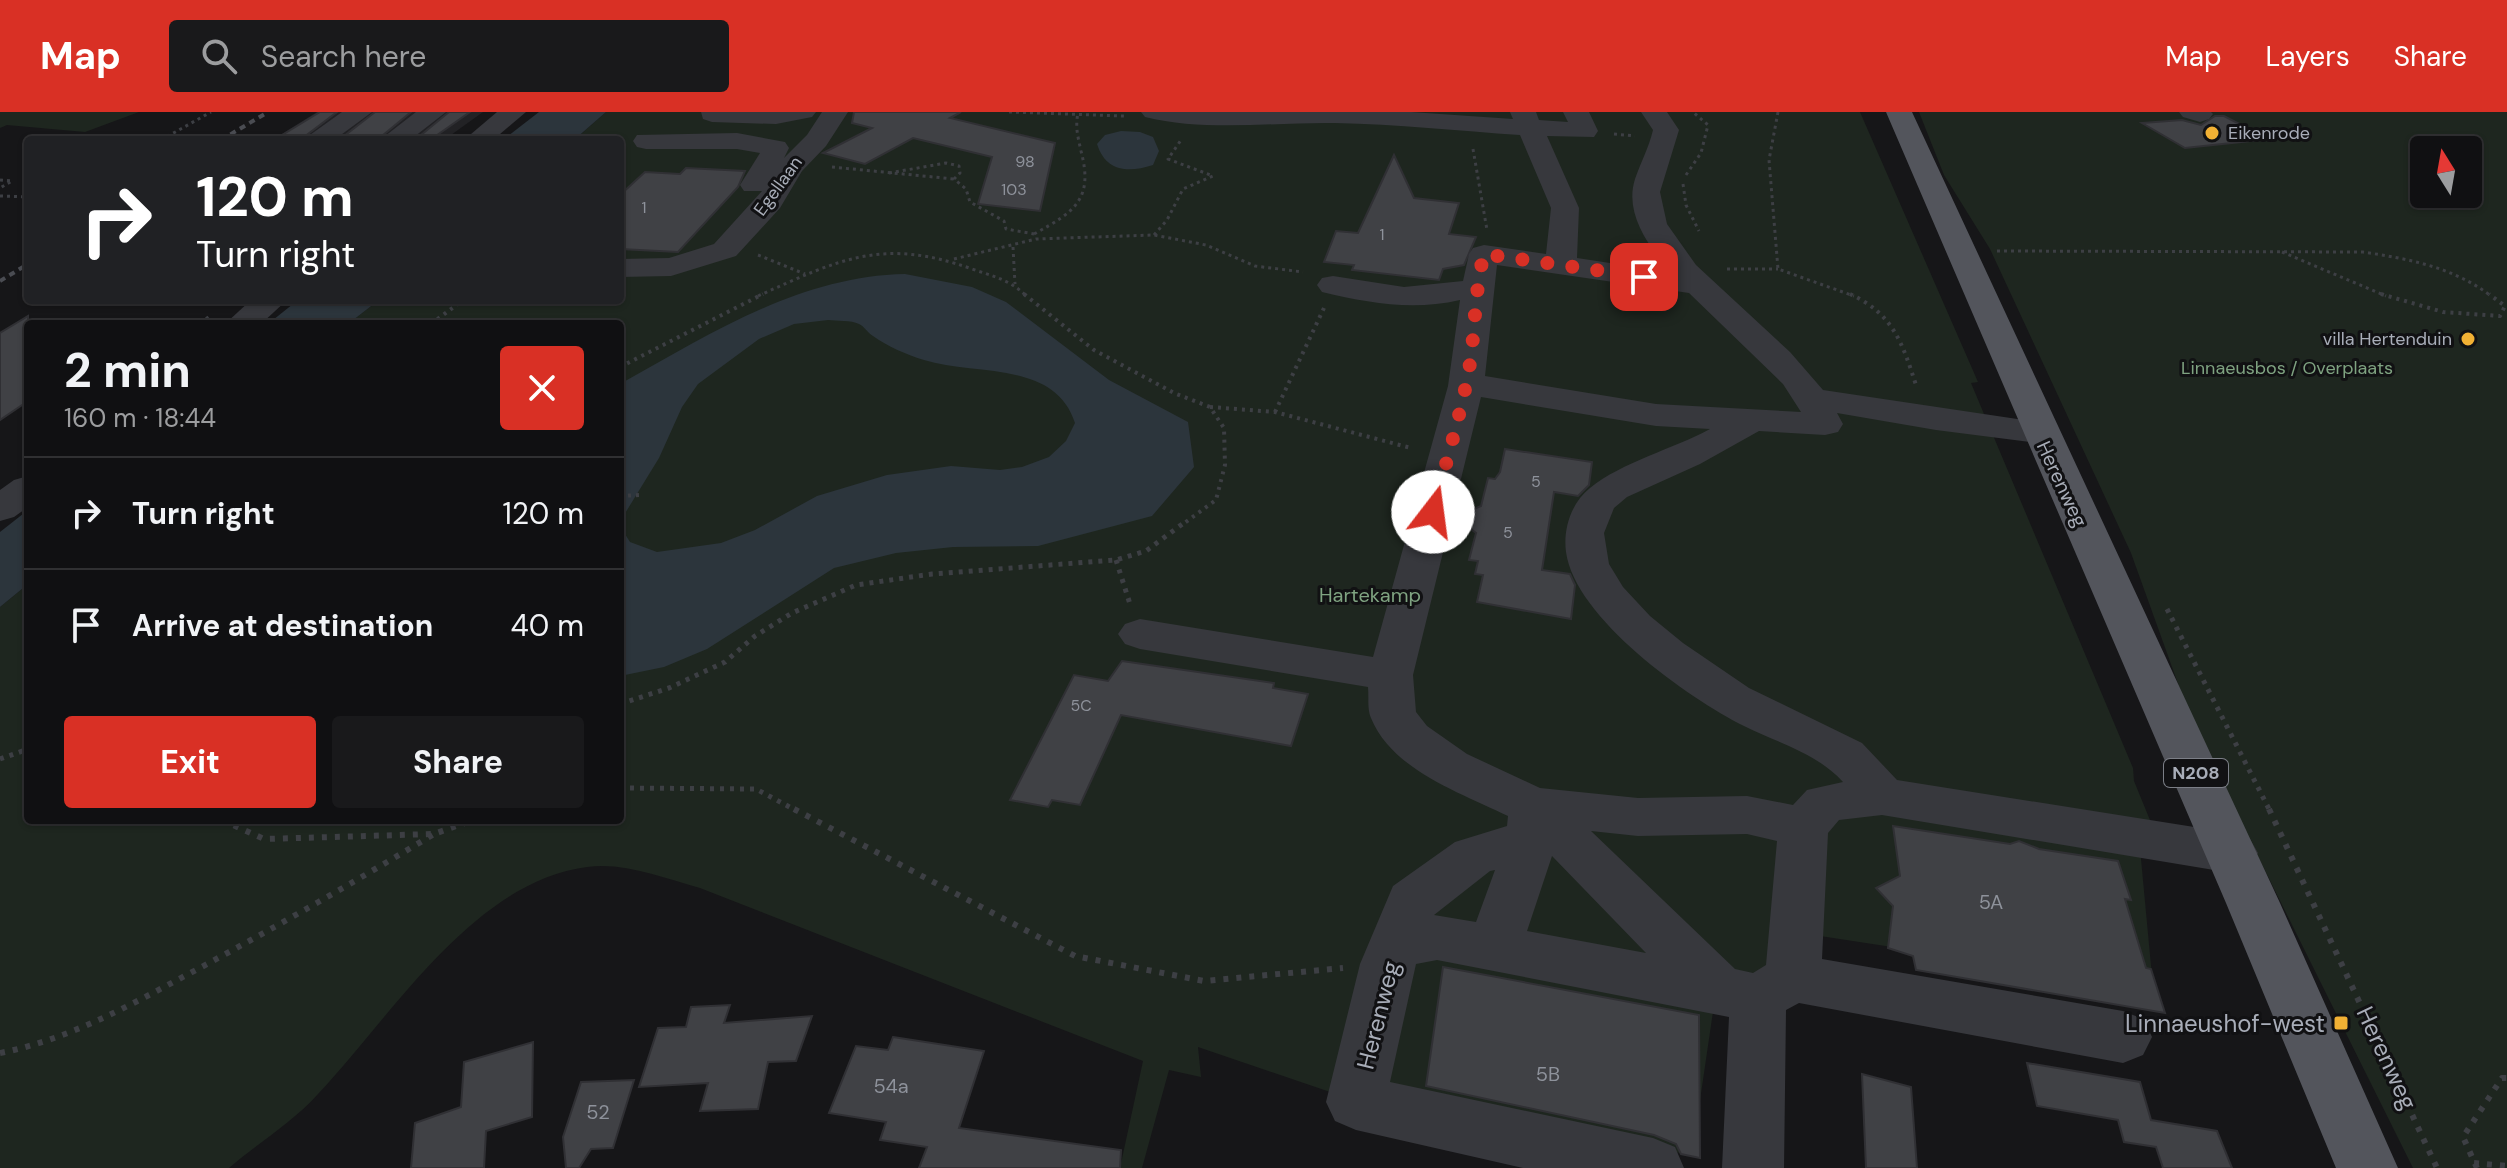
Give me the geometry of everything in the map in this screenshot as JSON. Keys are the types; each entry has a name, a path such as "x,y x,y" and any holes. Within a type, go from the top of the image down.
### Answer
{"main road":[{"name":"Herenweg","path":"1899,112 2038,432 2232,853 2356,1143"}],"street":[{"path":"322,136 359,112"},
{"path":"399,136 433,112"},
{"path":"482,136 513,112"},
{"path":"668,112 638,149 737,141 776,148 754,185"},
{"path":"702,112 737,117 803,112"},
{"name":"Egellaan","path":"624,268 671,267 725,250 770,202 797,157 817,140 835,112"},
{"path":"1154,112 1337,114 1468,125 1526,119 1580,122"},
{"path":"1526,119 1565,208 1561,255 1565,266"},
{"path":"1467,384 1656,415 1825,424 1796,377 1696,285 1662,238 1649,214 1646,198 1659,125"},
{"path":"1320,279 1380,297 1420,299 1480,271 1565,266 1696,285"},
{"path":"1480,271 1467,384 1390,675 1393,716 1410,738 1532,822 1756,988"},
{"path":"246,320 266,304"},
{"path":"1813,400 1849,401 1874,410 2038,432"},
{"path":"1751,421 1688,455 1638,476 1596,503 1584,529 1587,563 1609,600 1642,633 1689,671 1755,712 1846,756 1882,796"},
{"path":"0,509 24,491"},
{"path":"1140,634 1390,675"},
{"path":"1753,1168 1756,988 1803,827 1825,803 1882,796 2232,853"},
{"path":"1393,954 1412,901 1473,856 1532,822 1747,815 1803,827"},
{"path":"1494,947 1532,822"},
{"name":"Herenweg","path":"1653,1168 1356,1102 1393,954 1437,937 1756,988 2123,1037"}],"path":[{"path":"168,136 211,112"},
{"path":"950,260 1013,247 1069,216 1083,195 1088,178 1074,127 1078,112"},
{"path":"1693,112 1708,125 1701,153 1683,180 1686,205 1704,240"},
{"path":"1778,112 1769,160 1778,269 1801,273 1881,312 1905,353 1931,419"},
{"path":"1580,122 1659,125"},
{"path":"1468,125 1488,227 1480,271"},
{"path":"1154,235 1167,220 1183,189 1213,176 1168,159 1186,133"},
{"path":"797,157 833,167 954,179 966,189 970,202 1004,221 1006,229 1035,236 1154,235 1206,245 1255,266 1320,279"},
{"path":"889,173 946,163 959,166 960,173 954,179"},
{"path":"0,180 12,181 0,188"},
{"path":"0,196 24,197"},
{"path":"736,238 757,254 806,274"},
{"path":"1013,247 1015,284"},
{"path":"1995,251 2347,250 2452,271 2488,289 2505,306 2500,316 2443,314 2410,305 2282,252"},
{"path":"624,365 742,303 806,274 868,254 897,251 950,260 1015,284 1036,306 1094,350 1174,393 1210,407 1275,412 1447,458"},
{"path":"436,320 458,304"},
{"path":"1275,412 1308,342"},
{"path":"624,703 669,688 725,662 755,636 792,613 856,585 932,574 1116,560 1146,551 1216,500 1225,465 1224,428 1210,407"},
{"path":"624,496 639,495"},
{"path":"1116,560 1140,634"},
{"path":"0,759 24,750"},
{"path":"624,788 756,789 1075,956 1204,981 1393,954"},
{"path":"231,824 264,839 434,834"},
{"path":"0,1053 37,1047 107,1018 295,918 434,834 462,824"},
{"name":"Herenweg","path":"2296,861 2437,1168"},
{"path":"2507,1078 2502,1078 2463,1137 2475,1165 2507,1166"}],"shaded area":[{"path":"317,112 483,112 450,136 278,136"},
{"path":"539,112 606,112 579,136 508,136"},
{"path":"1121,131 1140,132 1153,137 1159,151 1153,165 1127,169 1106,160 1097,144 1105,135"},
{"path":"905,274 972,287 1006,302 1109,380 1188,422 1194,467 1152,516 1038,546 953,547 896,553 834,568 707,649 664,667 624,675 624,533 630,542 657,552 721,543 755,530 817,496 887,475 951,466 1000,470 1022,467 1049,457 1066,441 1075,423 1065,403 1050,389 1032,380 924,360 884,343 863,326 848,321 794,324 759,339 698,384 682,407 659,458 624,515 624,382 757,311 829,285 866,277"},
{"path":"293,304 374,304 353,320 273,320"},
{"path":"24,513 24,587 0,607 0,532"}],"green space":[{"path":"0,112 139,112 85,132 7,125 0,128"},
{"name":"Hartekamp","path":"606,112 1860,112 1978,382 1971,383 2133,768 2134,781 2152,825 2138,827 2153,987 1781,930 1773,974 1737,974 1721,957 1692,1155 1336,1094 1198,1047 1201,1077 1169,1070 1142,1168 1120,1168 1143,1061 700,888 630,869 587,867 546,878 507,898 471,925 405,992 308,1104 229,1168 0,1168 0,607 24,587 24,824 624,824 624,320 353,320 374,304 624,304 624,136 579,136"},
{"name":"Linnaeusbos / Overplaats","path":"1919,112 2507,112 2507,1168 2413,1168 2194,728 2131,553 1990,249 1944,175"}],"building":[{"path":"320,112 337,112 305,136 281,136"},
{"path":"375,112 411,112 382,136 344,136"},
{"path":"449,112 470,112 436,136 420,136"},
{"path":"854,112 961,112 950,118 1055,143 1040,211 978,204 992,157 913,138 865,164 823,153 872,128 852,123"},
{"name":"Eikenrode","path":"2215,116 2224,116 2269,139 2185,148 2142,123 2182,120 2201,125"},
{"path":"1394,155 1414,198 1459,203 1449,234 1476,237 1464,265 1443,269 1439,280 1352,270 1354,265 1324,262 1336,231 1358,233"},
{"path":"686,168 745,171 738,187 678,252 624,249 624,191 645,172 680,174"},
{"path":"28,316 28,320 24,320 24,404 0,420 0,333"},
{"name":"Hartekamp","path":"1505,449 1592,462 1589,485 1578,496 1554,492 1542,570 1570,574 1575,585 1571,619 1477,602 1483,575 1475,574 1478,561 1469,560 1476,533 1455,517 1481,506 1488,478 1495,479 1500,472"},
{"path":"1122,661 1274,683 1273,688 1308,694 1291,746 1121,715 1080,805 1052,800 1048,807 1010,800 1074,675 1108,681"},
{"path":"1893,826 2010,844 2019,841 2039,849 2118,861 2131,900 2125,899 2146,968 2151,969 2165,1013 1916,970 1913,956 1888,948 1893,906 1876,888 1900,876"},
{"path":"1443,967 1699,1015 1700,1158 1681,1154 1676,1144 1654,1135 1426,1086"},
{"path":"730,1005 724,1023 812,1016 796,1061 768,1062 758,1109 700,1111 708,1083 639,1087 658,1028 686,1027 691,1007"},
{"path":"893,1037 984,1051 959,1128 1121,1150 1120,1168 919,1168 927,1147 880,1140 886,1122 829,1113 856,1046 888,1050"},
{"path":"533,1042 532,1117 486,1131 484,1168 411,1168 415,1123 461,1107 464,1062"},
{"path":"2027,1063 2140,1082 2151,1120 2217,1131 2232,1168 2163,1168 2156,1147 2124,1142 2118,1120 2037,1106"},
{"path":"1862,1074 1911,1087 1917,1168 1866,1168"},
{"path":"634,1080 613,1148 591,1149 579,1168 566,1168 563,1137 581,1082"}],"railway":[{"path":"228,136 268,112"},
{"path":"0,281 24,266"}],"place":[{"name":"Eikenrode","path":"2212,133"},
{"name":"villa Hertenduin","path":"2468,339"},
{"name":"Linnaeushof-west","path":"2341,1023"}],"route":[{"path":"1433,512 1467,384 1476,317 1476,287 1484,254 1644,277"}]}
